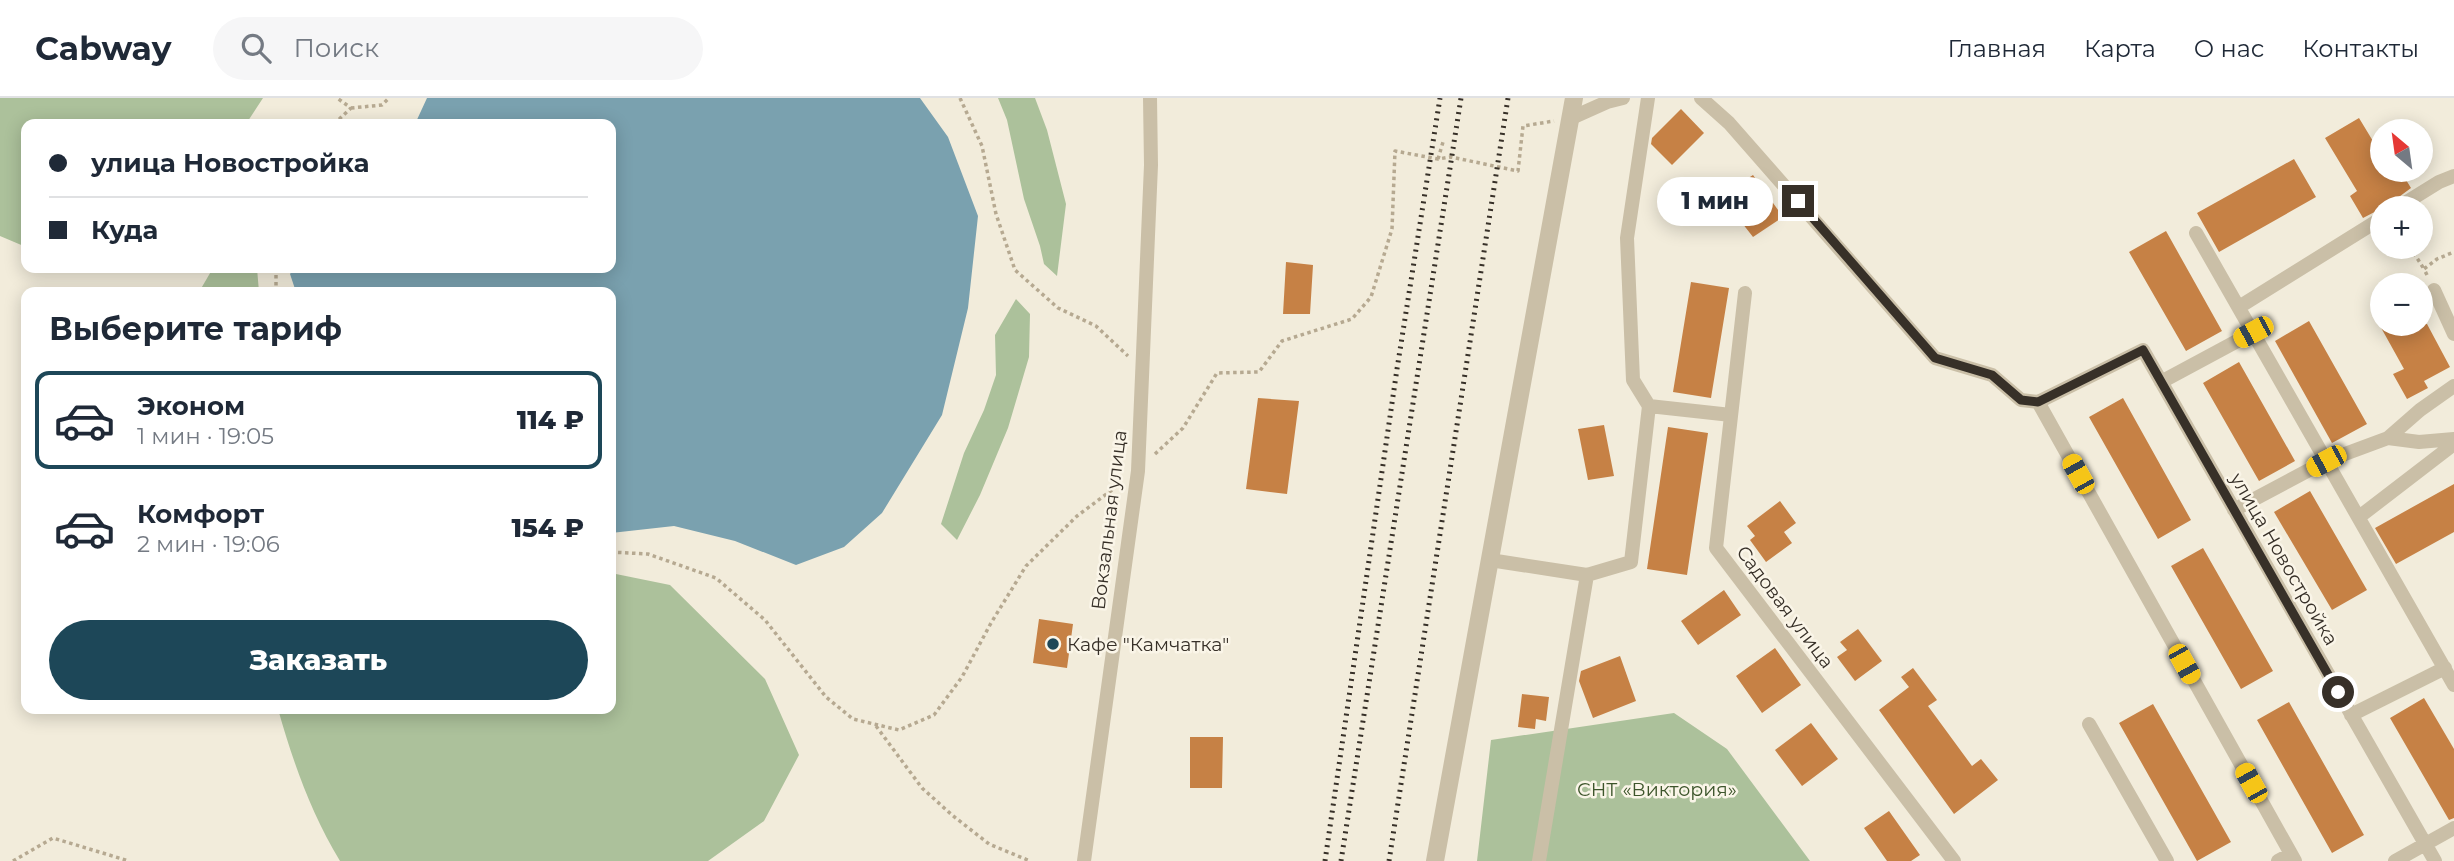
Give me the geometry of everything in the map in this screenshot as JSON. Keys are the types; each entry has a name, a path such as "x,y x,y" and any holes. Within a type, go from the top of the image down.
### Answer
{"street":[{"name":"Вокзальная улица","path":"1084,861 1138,471 1152,165 1150,98"},
{"path":"1435,861 1574,98"},
{"path":"1569,118 1623,98"},
{"path":"1490,560 1587,575 1631,562 1649,406 1633,380 1628,238 1648,98"},
{"path":"1701,98 1730,123 1935,358 1992,375 2021,400 2038,402 2288,859"},
{"path":"2416,196 2439,181 2454,176"},
{"path":"2239,307 2370,225"},
{"path":"2196,233 2454,685"},
{"path":"2434,290 2454,334"},
{"name":"Садовая улица","path":"1745,292 1716,548 1954,861"},
{"path":"2161,382 2253,332"},
{"name":"улица Новостройка","path":"2038,402 2143,350 2435,861"},
{"path":"2234,510 2326,461 2388,438 2420,410 2454,386"},
{"path":"1649,406 1731,415"},
{"path":"2388,438 2419,442 2454,442"},
{"path":"2359,517 2454,442"},
{"path":"1539,861 1587,575"},
{"path":"2351,715 2445,668"},
{"path":"2090,724 2167,861"},
{"path":"2395,861 2454,828"}],"path":[{"path":"337,98 351,108"},
{"path":"339,119 351,108 382,105 389,98"},
{"path":"960,98 982,146 996,214 1015,270 1058,307 1096,326 1142,369"},
{"path":"616,552 648,554 716,578 765,621 826,696 853,719 900,730 934,715 962,677 1026,566 1077,516 1138,471 1183,428 1217,373 1259,372 1282,341 1352,319 1371,297 1392,229 1395,151 1438,159 1451,157 1518,171 1523,126 1569,118"},
{"path":"1438,159 1443,142"},
{"path":"2424,269 2437,259 2454,252"},
{"path":"2418,259 2434,290"},
{"path":"875,724 922,788 952,815 989,844 1030,861"},
{"path":"13,861 53,838 129,861"}],"green space":[{"path":"0,98 263,98 249,119 21,119 21,245 0,236"},
{"path":"998,98 1035,98 1047,130 1066,204 1057,276 1044,264 1024,199 1007,120"},
{"path":"210,273 257,273 259,287 202,287"},
{"path":"1016,299 1030,314 1029,357 1008,428 980,495 957,540 941,524 964,453 984,410 996,375 995,335"},
{"path":"616,574 670,585 765,679 799,755 764,821 708,861 340,861 320,824 280,714 616,714"},
{"name":"СНТ «Виктория»","path":"1674,713 1727,749 1810,861 1477,861 1491,740"}],"water":[{"path":"427,98 920,98 948,137 978,216 968,308 942,415 882,513 844,547 796,565 735,541 674,526 616,532 616,287 294,287 291,273 616,273 616,119 417,119"}],"building":[{"path":"1681,109 1704,133 1672,165 1651,144 1652,138"},
{"path":"2359,118 2370,136 2370,182 2407,182 2411,188 2400,196 2370,196 2370,214 2363,218 2350,196 2357,191 2325,138"},
{"path":"2294,159 2316,197 2219,252 2197,213"},
{"path":"1753,175 1783,217 1753,237 1721,196"},
{"path":"2166,231 2222,331 2186,351 2129,252"},
{"path":"1286,262 1313,265 1310,314 1283,314"},
{"path":"1691,282 1729,288 1711,398 1673,392"},
{"path":"2309,321 2367,424 2332,443 2275,341"},
{"path":"2433,335 2450,367 2424,381 2428,388 2407,399 2393,374 2404,369 2386,336"},
{"path":"2239,362 2295,461 2259,481 2203,383"},
{"path":"1258,398 1299,401 1287,494 1246,489"},
{"path":"2123,398 2191,520 2158,539 2089,417"},
{"path":"1604,425 1614,476 1588,480 1578,429"},
{"path":"1668,427 1708,433 1687,575 1647,569"},
{"path":"2454,484 2454,532 2396,564 2375,528"},
{"path":"2310,491 2367,590 2332,610 2274,512"},
{"path":"1780,501 1796,523 1784,532 1792,543 1766,562 1750,540 1755,536 1747,526"},
{"path":"2203,548 2273,671 2241,689 2171,566"},
{"path":"1724,590 1741,615 1698,645 1681,621"},
{"name":"Кафе \"Камчатка\"","path":"1039,619 1073,624 1067,668 1033,663"},
{"path":"1858,629 1882,661 1855,681 1837,657 1847,650 1840,642"},
{"path":"1775,648 1801,685 1762,713 1736,676"},
{"path":"1620,656 1636,701 1593,718 1579,681 1581,671"},
{"path":"1913,668 1937,700 1928,706 1972,766 1981,759 1998,780 1954,814 1879,710 1909,687 1901,677"},
{"path":"1522,694 1549,697 1546,721 1536,719 1535,729 1518,727"},
{"path":"2424,698 2454,749 2454,818 2449,820 2390,718"},
{"path":"2289,702 2364,835 2332,853 2257,720"},
{"path":"2153,704 2231,842 2197,861 2119,723"},
{"path":"1811,723 1838,759 1802,786 1775,750"},
{"path":"1190,737 1223,737 1222,788 1190,788"},
{"path":"1889,811 1920,855 1911,861 1887,861 1864,828"}],"railway":[{"path":"1325,861 1397,369 1440,98"},
{"path":"1341,861 1461,98"},
{"path":"1389,861 1508,98"}],"place":[{"name":"Кафе \"Камчатка\"","path":"1053,644"}],"route":[{"path":"1798,201 1935,358 1992,375 2021,400 2038,402 2122,358 2143,350 2338,692"}]}
